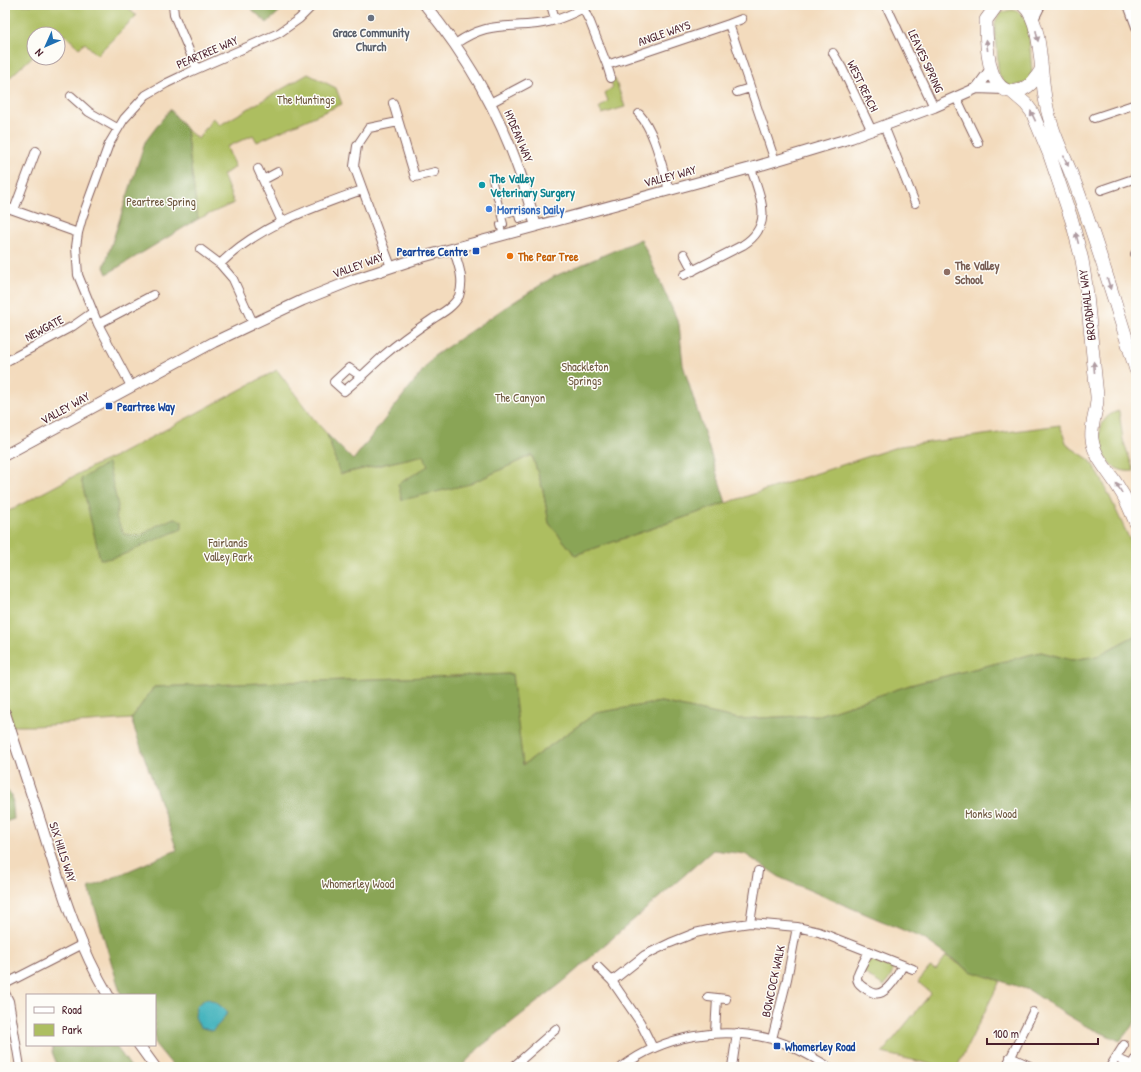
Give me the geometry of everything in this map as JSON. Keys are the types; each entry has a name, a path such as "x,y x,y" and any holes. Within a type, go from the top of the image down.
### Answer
{"highway":[{"path":"982,5 986,20 988,52 991,69"},
{"path":"986,20 998,5"},
{"path":"1023,5 1027,8 1033,19"},
{"name":"BROADHALL WAY","path":"1033,19 1038,39 1043,91 1049,118 1090,225 1136,370"},
{"name":"BROADHALL WAY","path":"991,69 997,81 1026,104 1032,112 1051,159 1072,221 1078,241 1086,286 1097,396 1097,410 1092,436 1093,445 1097,455 1121,491 1136,523"},
{"path":"1008,91 1020,91 1028,86 1035,80 1041,70"}],"street":[{"path":"173,5 174,15 197,69"},
{"name":"PEARTREE WAY","path":"132,386 93,312 78,275 76,248 78,233 100,165 117,128 129,112 146,95 197,69 279,33 299,19 313,5"},
{"name":"HYDEAN WAY","path":"425,5 455,44 490,103 506,137 521,177 536,226"},
{"path":"551,5 556,19"},
{"name":"LEAVES SPRING","path":"886,5 934,107"},
{"path":"1033,19 1040,5"},
{"path":"1128,5 1136,27"},
{"path":"455,44 469,34 485,29 509,25 536,24 556,19 586,7 590,22 611,78"},
{"name":"ANGLE WAYS","path":"607,65 742,19"},
{"path":"729,24 775,161"},
{"name":"WEST REACH","path":"833,53 842,68 872,130"},
{"path":"977,88 991,69"},
{"name":"HYDEAN WAY","path":"490,103 528,83"},
{"path":"737,92 750,88"},
{"name":"VALLEY WAY","path":"5,455 214,342 303,300 346,283 391,267 453,248 821,148 934,107 977,88 1008,91"},
{"path":"71,96 89,112 117,128"},
{"path":"956,97 978,143"},
{"path":"393,103 415,177 435,172"},
{"path":"1094,118 1136,104"},
{"path":"639,114 646,121 651,133 669,190"},
{"path":"391,267 354,166 357,146 369,128 398,122"},
{"path":"884,126 915,202"},
{"path":"14,210 36,151"},
{"path":"684,276 743,245 755,236 761,226 763,214 751,168"},
{"path":"258,169 282,222"},
{"path":"263,180 278,172"},
{"path":"1102,190 1136,178"},
{"path":"492,179 504,224 500,225 503,235"},
{"path":"220,264 246,243 282,222 362,190"},
{"path":"5,206 78,233"},
{"path":"502,215 517,211 519,219 532,216"},
{"path":"362,377 387,353 411,334 447,310 456,301 461,290 461,279 453,248"},
{"path":"200,249 220,264 237,286 253,323"},
{"path":"684,254 693,271"},
{"path":"98,324 153,295"},
{"name":"NEWGATE","path":"5,362 73,326 93,312"},
{"name":"SIX HILLS WAY","path":"5,713 56,873 83,944 108,994"},
{"path":"750,923 758,871"},
{"path":"612,981 645,956 670,943 695,933 750,923 797,927 819,932 913,969"},
{"name":"BOWCOCK WALK","path":"772,1039 787,979 797,927"},
{"path":"5,984 83,944"},
{"path":"869,951 858,974 858,981 873,993 878,994 885,990 898,976 903,964"},
{"path":"598,967 612,981 640,1022 653,1048"},
{"path":"5,993 9,1001 20,1067"},
{"path":"715,1033 713,997 726,999"},
{"path":"1006,1067 1033,1012"},
{"path":"513,1067 556,1029"},
{"path":"622,1067 653,1048 680,1039 715,1033 737,1033 772,1039 799,1050 829,1067"},
{"path":"732,1067 737,1033"},
{"path":"1110,1067 1124,1045"},
{"path":"140,1046 155,1067"},
{"path":"1010,1057 1032,1067"},
{"path":"1116,1058 1135,1065"}],"green space":[{"path":"5,5 126,5 136,16 97,55 85,43 79,48 66,36 66,26 26,26 26,62 7,80 5,94"},
{"path":"247,5 283,5 279,12 267,23"},
{"path":"1013,10 1024,16 1028,23 1032,72 1028,83 1008,87 1001,79 999,74 995,23 1000,14 1005,11"},
{"name":"The Muntings","path":"308,74 336,88 342,104 257,142 253,135 227,147 235,167 223,175 234,203 198,219 186,129 198,139 213,118 220,125"},
{"path":"615,79 625,107 602,114 599,108 608,101 605,93 613,87 610,81"},
{"name":"Peartree Spring","path":"170,109 186,129 198,219 107,274 104,267 145,142"},
{"name":"Shackleton Springs","path":"641,239 679,324 683,365 726,503 575,555 549,523 543,490 532,455 470,484 402,500 398,484 428,466 424,455 340,474 327,434 353,460 434,356 553,277"},
{"name":"Fairlands Valley Park","path":"277,370 327,434 341,474 424,455 470,484 532,455 543,490 549,523 575,555 726,503 900,446 1060,425 1067,445 1090,460 1102,480 1136,553 1136,635 1097,656 1072,660 1041,652 910,685 820,715 739,719 661,702 596,713 523,765 511,674 154,687 131,719 35,726 5,726 5,513 91,467 120,454"},
{"path":"1119,411 1123,440 1134,471 1121,470 1111,465 1104,456 1100,446 1099,434 1102,424 1109,416"},
{"path":"108,463 118,506 116,517 124,534 140,536 156,526 174,518 182,521 182,529 121,556 100,559 81,479"},
{"path":"1136,635 1136,1021 1120,1041 1084,1025 1029,990 970,971 924,939 781,878 745,854 713,850 564,981 479,1048 461,1067 174,1067 156,1045 156,994 121,994 89,888 177,850 131,719 154,687 512,674 523,765 596,713 661,702 739,719 820,715 910,685 1041,652 1072,660 1097,656"},
{"path":"5,789 12,795 14,819 5,822"},
{"path":"946,956 970,971 1000,981 957,1067 943,1067 882,1053 931,993 918,982 930,967 936,970"},
{"path":"874,957 890,962 892,966 892,975 884,986 862,972 866,964"},
{"path":"53,1046 116,1046 131,1067 58,1067 52,1052"}],"water":[{"path":"207,998 228,1012 212,1031 200,1027 195,1017 196,1006"}],"place":[{"name":"Grace Community Church","path":"371,18"},
{"name":"The Valley Veterinary Surgery","path":"482,185"},
{"name":"Morrisons Daily","path":"489,209"},
{"name":"Peartree Centre","path":"476,251"},
{"name":"The Pear Tree","path":"510,256"},
{"name":"The Valley School","path":"947,272"},
{"name":"Peartree Way","path":"109,406"},
{"name":"Whomerley Road","path":"777,1046"}],"park label":[{"name":"The Canyon","path":"520,397"},
{"name":"Monks Wood","path":"991,813"},
{"name":"Whomerley Wood","path":"358,883"}]}
